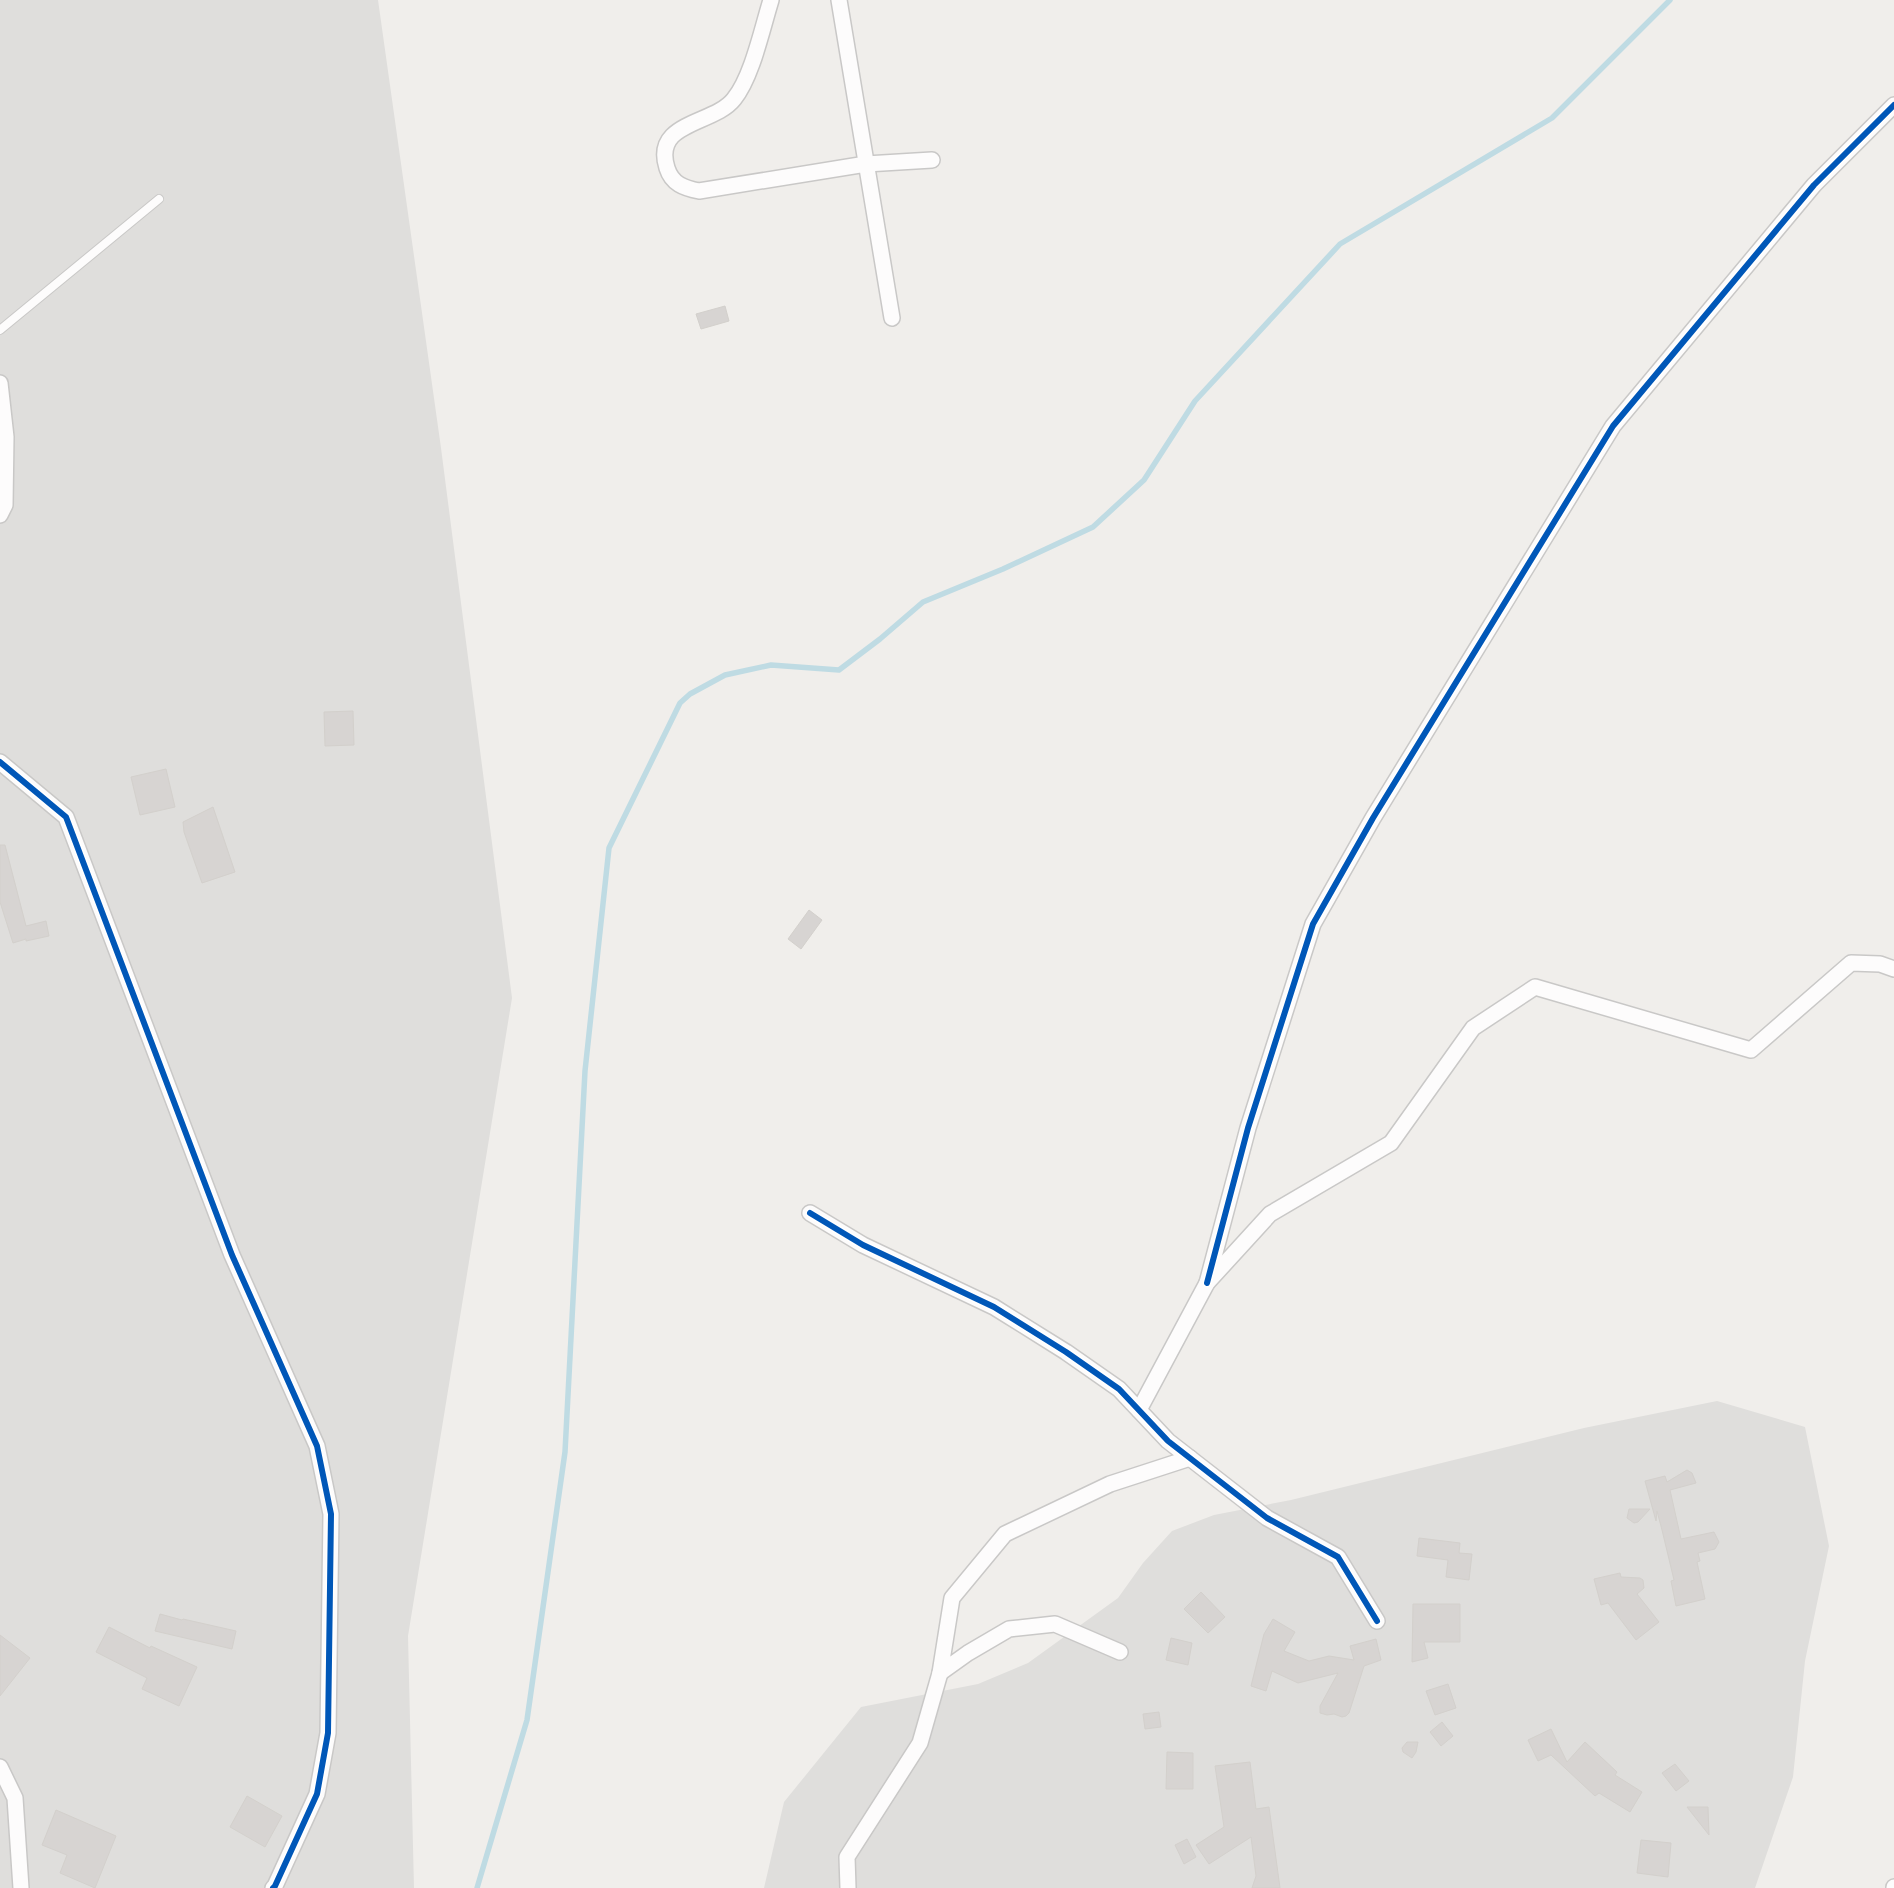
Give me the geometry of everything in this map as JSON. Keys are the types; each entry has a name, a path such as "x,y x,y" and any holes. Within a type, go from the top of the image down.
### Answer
{"street":[{"path":"771,0 744,83 733,101 723,110 688,125 672,135 666,147 665,160 670,176 683,188 699,191 866,164 932,160"},
{"path":"839,0 892,318"},
{"path":"1139,1410 1207,1283 1248,1128 1314,924 1374,818 1613,426 1814,185 1894,105"},
{"path":"0,383 6,437 5,506 0,515"},
{"path":"0,762 66,817 232,1255 317,1446 330,1514 328,1733 317,1794 273,1888"},
{"path":"1207,1283 1270,1214 1390,1142 1473,1028 1535,987 1751,1050 1851,963 1880,964 1894,969"},
{"path":"810,1213 863,1245 994,1307 1119,1388 1168,1441 1267,1518 1338,1557 1377,1621"},
{"path":"848,1888 847,1857 920,1743 940,1673 952,1598 1005,1534 1110,1484 1190,1458"},
{"path":"940,1673 968,1653 1009,1629 1055,1624 1120,1652"},
{"path":"0,1767 15,1798 20,1888"}],"lane":[{"path":"0,330 159,199"}],"shaded area":[{"path":"0,0 378,0 441,448 512,998 408,1636 414,1888 0,1888"},
{"path":"1717,1401 1805,1427 1829,1546 1805,1661 1793,1777 1755,1888 764,1888 784,1802 861,1707 978,1684 1028,1663 1118,1598 1143,1563 1172,1531 1214,1515 1291,1500 1584,1428"}],"building":[{"path":"725,306 729,321 701,329 696,314"},
{"path":"353,711 354,745 325,746 324,712"},
{"path":"166,769 175,807 140,815 131,777"},
{"path":"213,807 235,872 202,883 184,832 183,822"},
{"path":"0,845 5,845 26,926 46,921 49,936 13,943 0,902"},
{"path":"809,910 822,920 801,949 788,939"},
{"path":"1687,1470 1692,1473 1696,1483 1670,1490 1681,1539 1714,1532 1719,1542 1715,1549 1698,1553 1700,1561 1697,1562 1705,1599 1676,1606 1671,1581 1674,1580 1662,1530 1657,1511 1656,1521 1645,1481 1665,1476 1667,1482"},
{"path":"1629,1509 1650,1509 1638,1522 1634,1523 1627,1518"},
{"path":"1419,1538 1460,1543 1459,1553 1472,1554 1469,1580 1446,1577 1448,1560 1417,1556"},
{"path":"1620,1573 1621,1577 1640,1578 1643,1580 1644,1588 1637,1594 1659,1622 1636,1640 1608,1603 1601,1605 1594,1579"},
{"path":"1201,1592 1225,1617 1208,1633 1184,1609"},
{"path":"1413,1604 1460,1604 1460,1642 1424,1642 1428,1658 1412,1662"},
{"path":"160,1614 236,1631 232,1649 155,1631"},
{"path":"1273,1619 1295,1632 1284,1651 1309,1661 1329,1656 1354,1660 1350,1646 1376,1639 1381,1660 1364,1666 1349,1713 1346,1716 1320,1713 1320,1706 1338,1673 1298,1683 1272,1671 1266,1691 1251,1686 1264,1634"},
{"path":"109,1627 150,1648 151,1646 197,1667 179,1706 142,1689 147,1678 96,1652"},
{"path":"0,1635 30,1658 0,1696"},
{"path":"1171,1638 1192,1643 1188,1665 1166,1660"},
{"path":"1448,1684 1456,1708 1435,1715 1426,1691"},
{"path":"1159,1712 1161,1727 1145,1729 1143,1714"},
{"path":"1442,1722 1453,1736 1441,1746 1430,1732"},
{"path":"1551,1729 1567,1762 1585,1742 1617,1772 1615,1775 1642,1792 1630,1812 1599,1793 1595,1796 1551,1755 1538,1761 1528,1740"},
{"path":"1407,1742 1418,1742 1416,1752 1412,1758 1403,1752 1402,1748"},
{"path":"1167,1752 1193,1753 1193,1789 1166,1789"},
{"path":"1250,1762 1256,1809 1269,1807 1280,1888 1252,1888 1256,1876 1251,1837 1209,1864 1196,1845 1224,1827 1215,1766"},
{"path":"1675,1764 1689,1781 1676,1791 1662,1773"},
{"path":"247,1796 282,1816 265,1847 230,1827"},
{"path":"1687,1807 1708,1807 1709,1835"},
{"path":"56,1810 116,1836 95,1888 60,1873 67,1855 42,1845"},
{"path":"1187,1839 1196,1857 1184,1864 1175,1845"},
{"path":"1641,1840 1671,1843 1668,1877 1637,1873"}],"waterway":[{"path":"477,1888 527,1720 565,1452 585,1071 609,848 680,703 690,694 725,675 771,665 839,670 880,639 923,602 1003,569 1093,527 1144,480 1195,401 1340,244 1552,118 1670,0"}],"cycle path":[{"path":"1207,1283 1248,1128 1313,924 1373,818 1613,426 1814,185 1894,105"},
{"path":"0,762 66,817 232,1255 317,1446 331,1514 328,1733 317,1794 273,1888"},
{"path":"810,1213 863,1245 994,1307 1066,1352 1119,1389 1168,1441 1267,1518 1338,1557 1377,1621"}]}
